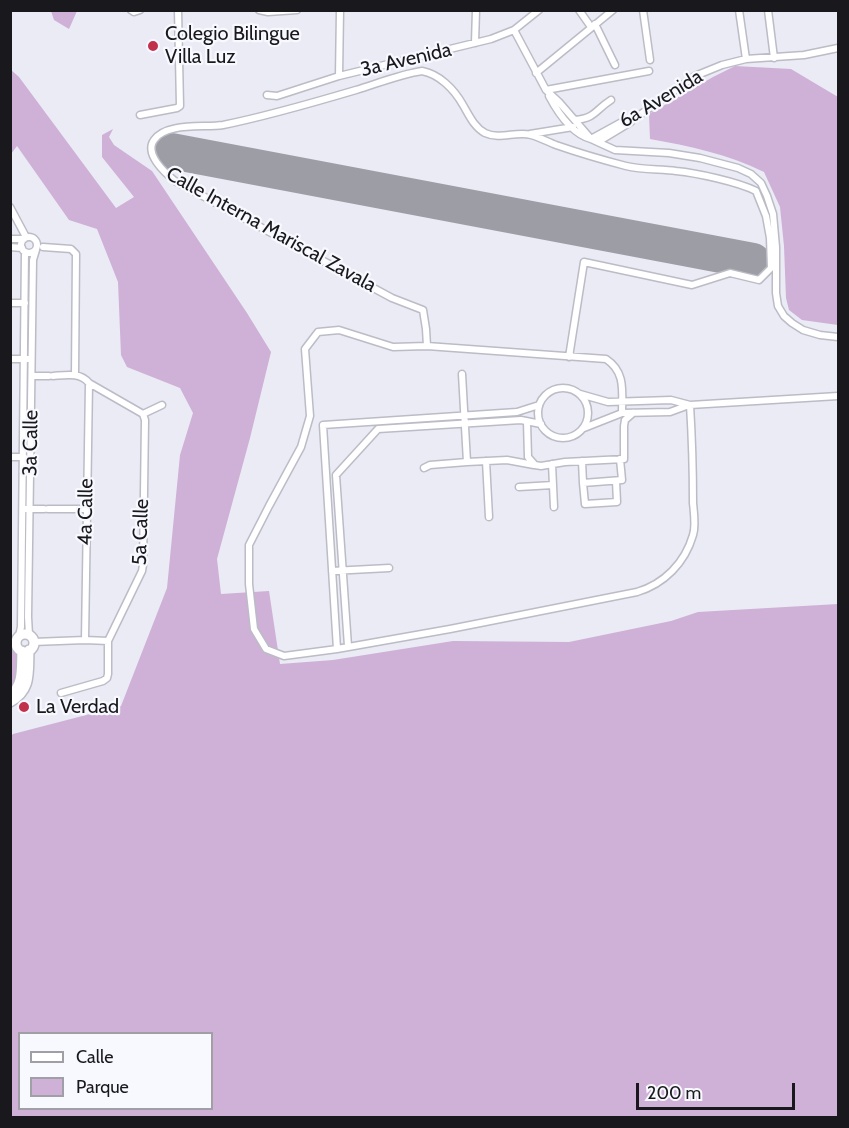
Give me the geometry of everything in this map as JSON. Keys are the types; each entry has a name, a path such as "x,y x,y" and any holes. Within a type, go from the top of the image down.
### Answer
{"main road":[{"path":"10,695 18,688 21,680 22,640"},
{"path":"10,702 21,695 27,685 22,640"}],"street":[{"path":"131,10 134,12 140,10"},
{"path":"140,115 180,106 178,10"},
{"path":"259,10 297,10"},
{"path":"339,76 340,10"},
{"path":"476,10 476,43"},
{"name":"3a Avenida","path":"267,95 277,96 339,76 491,39 514,30 539,10"},
{"path":"579,10 593,26 615,65"},
{"path":"536,73 613,10"},
{"path":"643,10 650,60"},
{"path":"739,10 746,59"},
{"path":"768,10 774,57"},
{"path":"514,30 555,107 582,137 615,150 669,153 700,158 738,168 751,174 761,183 773,214 778,306 784,316 803,330 838,337"},
{"name":"6a Avenida","path":"594,141 621,123 634,119 695,76 722,65 746,59 804,55 838,46"},
{"name":"Calle Interna Mariscal Zavala","path":"427,346 423,310 392,298 175,181 159,167 155,160 152,152 154,140 168,130 215,126 255,118 422,71 440,78 459,98 472,122 490,135 529,134 583,154 629,167 678,171 756,191 766,216 770,238 771,268 759,280 730,273 692,285 584,262 569,357"},
{"path":"546,90 649,71"},
{"path":"546,90 594,141"},
{"path":"572,128 576,121 591,117 611,100"},
{"path":"529,134 572,128"},
{"path":"10,207 25,238"},
{"path":"10,239 31,237 38,243 36,250 32,252 10,248"},
{"path":"24,250 21,243 25,238"},
{"path":"43,247 71,249 76,254 75,375"},
{"name":"3a Calle","path":"24,250 22,457 26,509"},
{"name":"3a Calle","path":"22,640 26,509 31,457 33,260 36,250"},
{"path":"10,303 25,303"},
{"path":"622,413 621,378 612,363 606,359 427,346 393,347 339,330 318,332 305,349 310,416 301,447 249,545 249,584 254,629 266,649 284,656 337,649 649,589 677,567 694,534 690,405"},
{"path":"10,359 32,359"},
{"path":"462,374 467,462"},
{"path":"32,376 75,375 83,377 89,383 143,414 162,405"},
{"name":"4a Calle","path":"85,640 89,383"},
{"path":"580,394 585,400 588,414 582,428 573,436 560,437 549,433 541,424 538,411 546,395 556,388 569,388 580,394 608,402 671,400 690,405"},
{"path":"582,428 622,413 670,412 690,405 838,396"},
{"path":"337,649 323,425 517,412 539,405"},
{"path":"424,468 430,465 507,460 541,466 564,462 624,459 624,426 633,413"},
{"name":"5a Calle","path":"61,693 107,678 108,641 142,571 145,420 143,414"},
{"path":"348,646 336,475 378,429 521,420 541,424"},
{"path":"527,422 528,457 535,465"},
{"path":"10,457 31,457"},
{"path":"584,483 621,480 620,459"},
{"path":"486,461 489,517"},
{"path":"582,461 585,504 615,506 617,502 616,481"},
{"path":"552,464 554,507"},
{"path":"519,487 553,485"},
{"path":"26,509 86,509"},
{"path":"332,571 388,568"},
{"path":"22,640 108,641"}],"green space":[{"path":"51,11 77,11 69,29 54,20"},
{"path":"735,66 791,69 838,97 838,325 802,320 789,310 786,298 780,207 764,172 722,155 650,139 649,114"},
{"path":"10,69 19,77 116,208 134,197 102,157 102,135 113,129 109,137 114,145 152,171 271,352 217,559 221,594 269,591 280,664 333,660 453,641 569,642 671,621 698,612 838,604 838,1117 11,1117 11,736 121,706 167,588 180,455 193,413 180,388 127,367 121,355 118,282 97,229 69,220 17,146 11,154"},
{"path":"11,647 19,659 20,670 11,695"}],"runway":[{"path":"171,151 753,261"}],"place":[{"name":"Colegio Bilingue Villa Luz","path":"153,46"},
{"name":"La Verdad","path":"24,707"}]}
